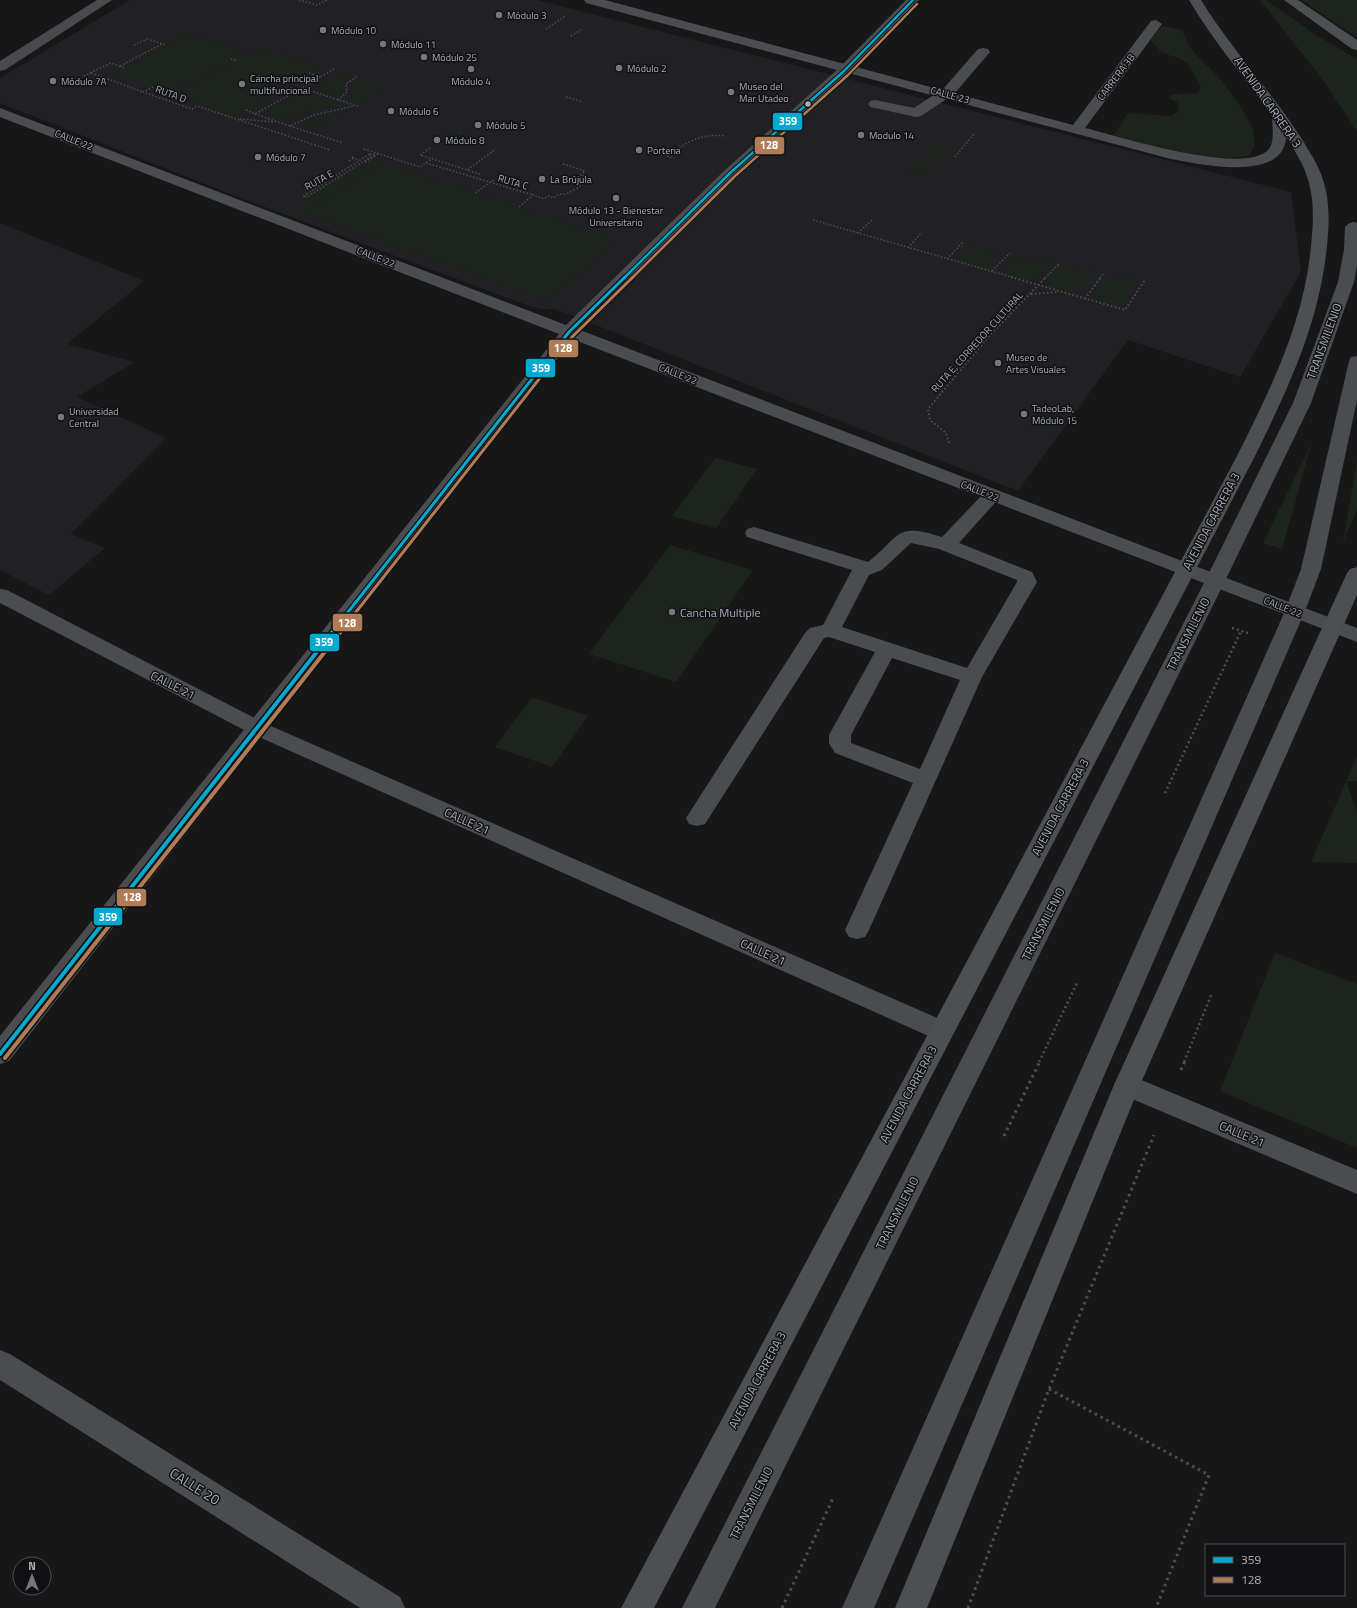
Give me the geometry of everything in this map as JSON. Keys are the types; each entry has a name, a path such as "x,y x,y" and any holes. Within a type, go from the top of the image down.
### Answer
{"main road":[{"path":"0,67 106,0"},
{"name":"AVENIDA CARRERA 3","path":"636,1608 1186,570 1245,458 1289,369 1312,296 1320,248 1322,211 1316,179 1303,154 1279,116 1208,20 1195,0"},
{"path":"1290,0 1357,46"},
{"path":"911,1608 1127,1085 1357,573"}],"street":[{"name":"CALLE 23","path":"590,0 1171,155 1208,161 1244,162 1262,160 1274,151 1279,139 1279,116"},
{"path":"0,1054 569,332 730,173 847,68 913,0"},
{"name":"CARRERA 3B","path":"1076,130 1156,24"},
{"path":"875,104 914,113 945,94 983,52"},
{"name":"CALLE 22","path":"0,112 992,496 1357,635"},
{"name":"TRANSMILENIO","path":"698,1608 1215,581 1302,403 1346,282 1352,250 1353,227"},
{"path":"858,1608 1295,611 1311,569 1357,361"},
{"path":"946,545 992,496"},
{"path":"754,533 870,569 906,538 916,536 946,545 1025,576 1027,582 972,677 857,930"},
{"path":"830,630 863,568"},
{"name":"CALLE 21","path":"0,595 257,728 942,1031"},
{"path":"697,818 812,638 817,633 830,630 972,677"},
{"path":"887,648 840,735 840,743 843,748 913,776 922,777 928,774"},
{"name":"CALLE 21","path":"1127,1085 1357,1182"},
{"name":"CALLE 20","path":"0,1364 389,1608"}],"path":[{"path":"299,0 317,5 327,0"},
{"path":"134,45 146,38 166,45"},
{"path":"120,66 162,44"},
{"path":"231,59 237,60"},
{"path":"84,76 111,63 124,68"},
{"path":"255,114 334,69"},
{"name":"RUTA D","path":"91,73 192,109 197,106 330,150"},
{"path":"309,73 321,77"},
{"path":"338,100 347,92 346,84 358,76"},
{"name":"RUTA D","path":"144,92 152,87"},
{"path":"302,88 360,107"},
{"path":"566,97 583,102"},
{"path":"290,126 309,116 327,110 354,106"},
{"name":"RUTA D","path":"246,110 343,143"},
{"name":"RUTA D","path":"238,120 252,119 282,123"},
{"path":"668,156 690,140 699,136 710,134 728,137"},
{"path":"430,148 420,155 480,174"},
{"path":"364,149 420,168 432,159"},
{"path":"468,170 496,149"},
{"path":"349,161 354,157 359,160 370,154 374,155 363,161 365,162"},
{"name":"RUTA E","path":"359,160 303,196 307,197 378,154"},
{"path":"660,154 674,158"},
{"path":"426,163 489,182"},
{"path":"563,164 585,171 580,175 592,178"},
{"name":"RUTA C","path":"489,182 544,199 548,196 554,198 559,194 564,195 571,192 584,183 580,182 583,179 580,178 583,176"},
{"path":"475,193 495,179"},
{"name":"RUTA C","path":"519,207 533,195"},
{"path":"813,220 1125,310 1146,280"},
{"path":"858,233 872,220"},
{"path":"908,248 922,232"},
{"path":"947,259 963,242"},
{"path":"991,272 1010,253"},
{"name":"RUTA E, CORREDOR CULTURAL","path":"946,433 935,426 930,419 928,408 1037,285 1059,264"},
{"path":"1085,299 1104,273"},
{"path":"1028,295 1063,292"},
{"path":"1225,626 1255,635"},
{"path":"1165,793 1241,631"},
{"path":"1004,1136 1077,984"},
{"path":"1049,1389 1209,1474 1156,1608"},
{"path":"782,1608 834,1496"}],"shaded area":[{"path":"130,0 537,0 1291,192 1301,272 1240,377 1128,340 1018,491 555,309 532,307 235,196 0,103 0,78"},
{"path":"1260,0 1266,0 1316,35 1357,59 1357,131 1320,76"},
{"path":"1301,0 1357,0 1357,37 1303,1"},
{"path":"1163,26 1183,30 1192,50 1222,82 1236,100 1253,129 1255,145 1249,156 1218,159 1193,156 1128,140 1114,135 1128,113 1172,116 1177,112 1179,107 1177,102 1168,98 1173,94 1197,93 1201,86 1188,64 1179,58 1162,53 1150,39"},
{"path":"188,33 245,51 170,93 113,74"},
{"name":"Cancha principal multifuncional","path":"259,48 320,66 237,116 175,96"},
{"path":"340,73 352,78 342,84 339,96 316,89 319,85"},
{"path":"358,80 382,86 384,88 359,105 345,99 352,94 353,85"},
{"path":"301,94 308,94 341,105 341,107 317,108 285,119 265,113 267,108"},
{"path":"346,110 315,128 301,123 317,117"},
{"path":"942,141 957,144 927,174 908,170 918,159 923,160"},
{"path":"371,159 380,162 304,212 295,209 308,198"},
{"path":"382,162 616,239 550,300 304,213"},
{"name":"Universidad Central","path":"0,223 144,281 67,344 135,362 77,397 166,438 71,534 105,548 49,595 0,570"},
{"path":"972,246 1001,253 987,268 959,261"},
{"path":"1017,256 1055,264 1033,281 1003,272"},
{"path":"1063,266 1096,272 1076,294 1044,285"},
{"path":"1109,274 1138,278 1119,306 1092,298"},
{"path":"1312,442 1282,549 1263,543"},
{"path":"715,458 757,469 716,528 672,516"},
{"path":"1357,461 1357,510 1343,542"},
{"name":"Cancha Multiple","path":"670,545 753,570 676,682 589,654"},
{"path":"532,697 588,716 552,767 495,747"},
{"path":"1357,756 1357,781 1346,781"},
{"path":"1346,781 1357,813 1357,863 1311,862"},
{"path":"1275,953 1357,984 1357,1148 1220,1091"}],"transit line":[{"name":"359","path":"0,1054 569,332 730,173 844,71 913,0"},
{"name":"128","path":"5,1058 573,336 734,177 848,75 917,4"}],"place":[{"name":"Módulo 3","path":"499,15"},
{"name":"Módulo 10","path":"323,30"},
{"name":"Módulo 11","path":"383,44"},
{"name":"Módulo 25","path":"424,57"},
{"name":"Módulo 2","path":"619,68"},
{"name":"Módulo 4","path":"471,69"},
{"name":"Módulo 7A","path":"53,81"},
{"name":"Cancha principal multifuncional","path":"242,84"},
{"name":"Museo del Mar Utadeo","path":"731,92"},
{"name":"Módulo 6","path":"391,111"},
{"name":"Módulo 5","path":"478,125"},
{"name":"Modulo 14","path":"861,135"},
{"name":"Módulo 8","path":"437,140"},
{"name":"Porteria","path":"639,150"},
{"name":"Módulo 7","path":"258,157"},
{"name":"La Brújula","path":"542,179"},
{"name":"Módulo 13 - Bienestar Universitario","path":"616,198"},
{"name":"Museo de Artes Visuales","path":"998,363"},
{"name":"TadeoLab, Módulo 15","path":"1024,414"},
{"name":"Universidad Central","path":"61,417"},
{"name":"Cancha Multiple","path":"672,612"}]}
